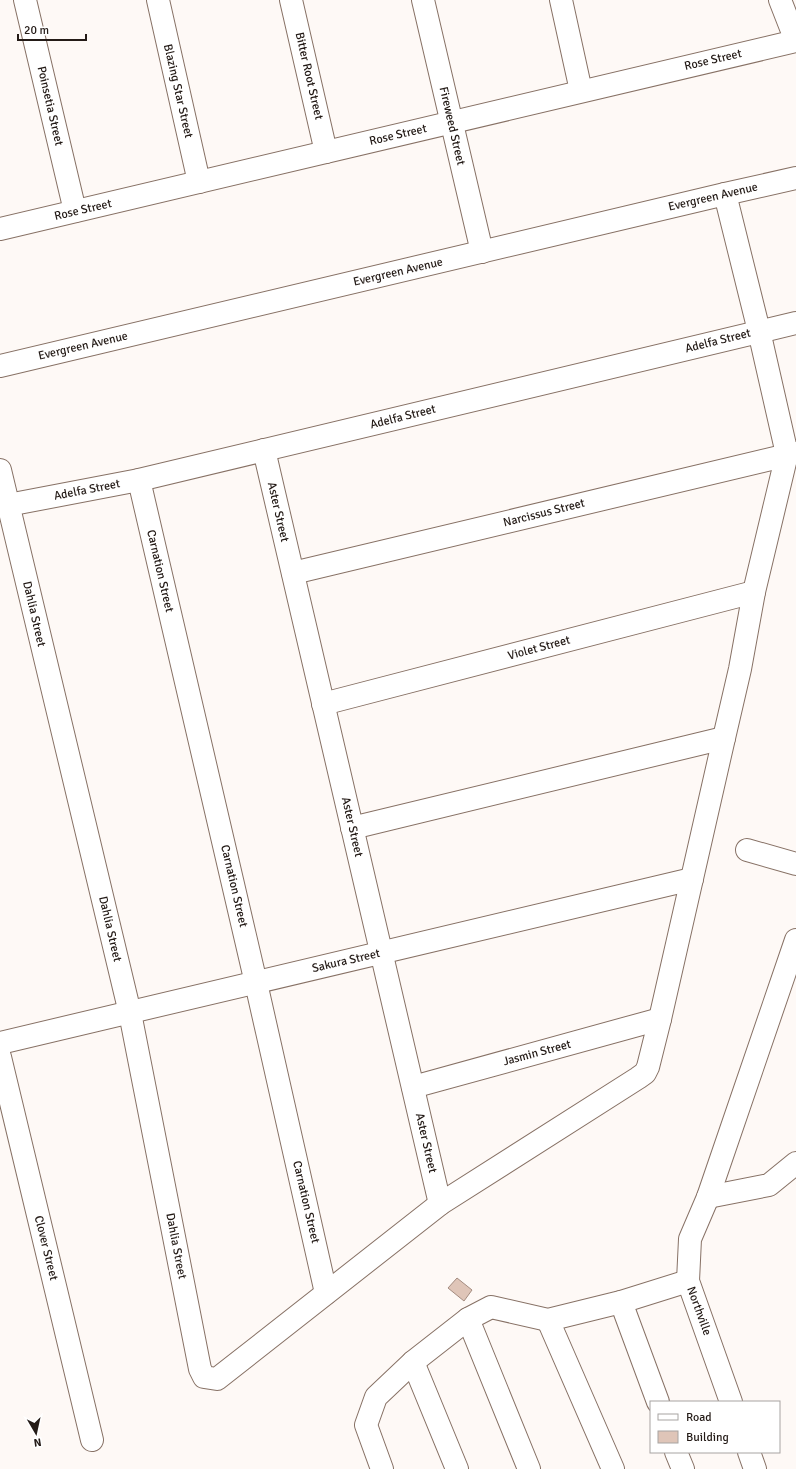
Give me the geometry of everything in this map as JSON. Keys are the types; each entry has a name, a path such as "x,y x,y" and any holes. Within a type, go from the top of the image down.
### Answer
{"street":[{"name":"Poinsetia Street","path":"25,0 76,211"},
{"name":"Blazing Star Street","path":"158,0 199,182"},
{"name":"Bitter Root Street","path":"291,0 326,152"},
{"name":"Fireweed Street","path":"423,0 482,252"},
{"path":"561,0 581,91"},
{"path":"780,0 796,41"},
{"name":"Rose Street","path":"0,229 796,41"},
{"name":"Evergreen Avenue","path":"0,366 796,178"},
{"path":"326,1293 440,1204 638,1078 645,1073 648,1067 740,668 754,592 792,454 759,331 725,194"},
{"name":"Adelfa Street","path":"8,505 139,480 796,323"},
{"name":"Aster Street","path":"264,450 440,1204"},
{"name":"Narcissus Street","path":"293,573 792,454"},
{"name":"Dahlia Street","path":"0,470 130,1013 200,1369 204,1377 217,1379 326,1293"},
{"name":"Carnation Street","path":"139,480 256,983 326,1293"},
{"name":"Violet Street","path":"323,704 754,592"},
{"path":"352,828 724,738"},
{"path":"747,850 796,864"},
{"name":"Sakura Street","path":"0,1043 692,879"},
{"name":"Northville","path":"731,1401 688,1281 690,1239 708,1197 796,940"},
{"name":"Jasmin Street","path":"413,1087 660,1019"},
{"name":"Clover Street","path":"0,1056 92,1440"},
{"path":"708,1197 770,1185 796,1163"},
{"path":"382,1469 366,1425 376,1398 413,1362 468,1319 492,1307 548,1320 621,1302 688,1281"},
{"path":"621,1302 658,1401"},
{"path":"468,1319 530,1469"},
{"path":"548,1320 613,1469"},
{"path":"413,1362 457,1469"},
{"path":"676,1453 683,1469"},
{"path":"749,1453 755,1469"}],"building":[{"path":"457,1278 472,1290 464,1301 448,1288"}]}
